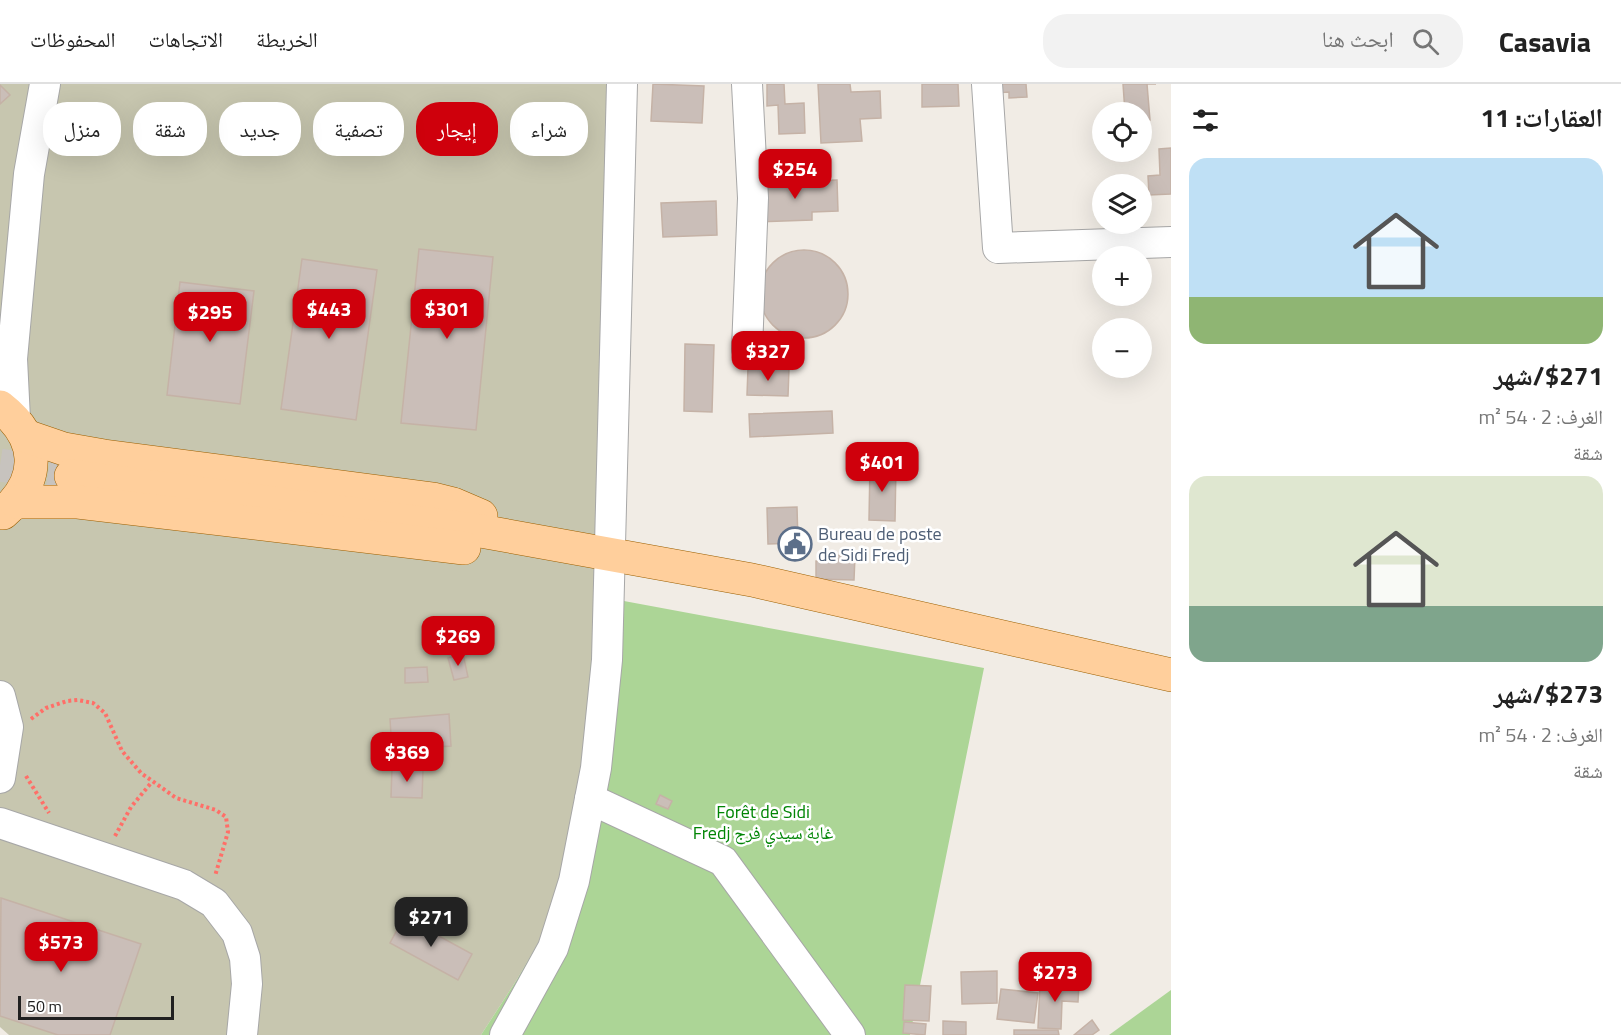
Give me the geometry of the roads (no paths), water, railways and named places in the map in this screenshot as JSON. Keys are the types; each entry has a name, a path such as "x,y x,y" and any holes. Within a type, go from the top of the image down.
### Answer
{"main road":[{"path":"14,421 64,449 432,499 473,511 508,536"},
{"path":"8,509 26,487 31,471 31,453 14,421"},
{"path":"71,476 444,525 752,580 1171,675"},
{"path":"8,509 78,502 445,548 477,547 508,536"}],"street":[{"path":"14,421 6,367 29,174 45,84"},
{"path":"505,1035 553,948 574,881 596,768 607,660 611,555 622,84"},
{"path":"747,84 753,198 747,349"},
{"path":"987,84 998,248 1171,242"},
{"path":"0,696 15,734 0,778"},
{"path":"590,799 723,861 850,1035"},
{"path":"0,812 0,825 184,885 204,895 231,922 242,946 247,977 242,1035"}],"tunnel":[{"path":"0,465 71,476"}],"place":[{"name":"Bureau de poste de Sidi Fredj","path":"795,544"}],"park label":[{"name":"Forêt de Sidi Fredj غابة سيدي فرج","path":"763,822"}]}
